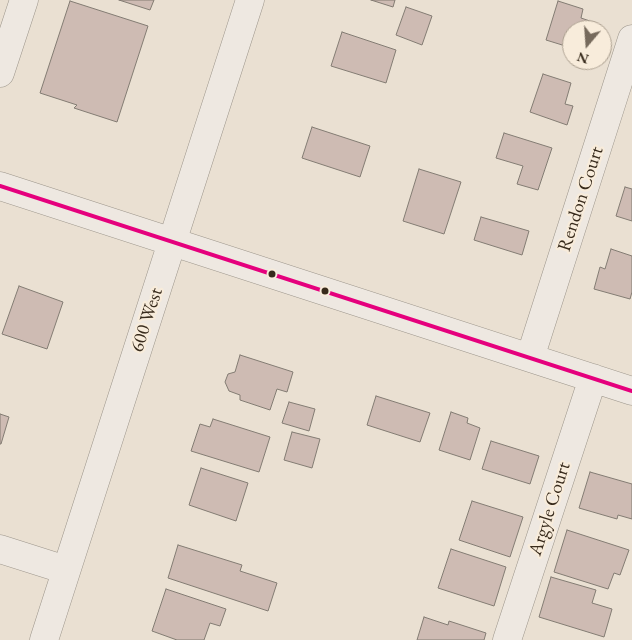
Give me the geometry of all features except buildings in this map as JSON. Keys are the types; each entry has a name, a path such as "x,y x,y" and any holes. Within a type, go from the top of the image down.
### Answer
{"street":[{"path":"0,73 24,0"},
{"name":"600 West","path":"44,640 250,0"},
{"name":"Rendon Court","path":"530,358 632,39"},
{"path":"0,186 632,391"},
{"name":"Argyle Court","path":"507,640 593,378"},
{"path":"0,549 66,570"}],"transit line":[{"path":"0,186 632,391"}]}
